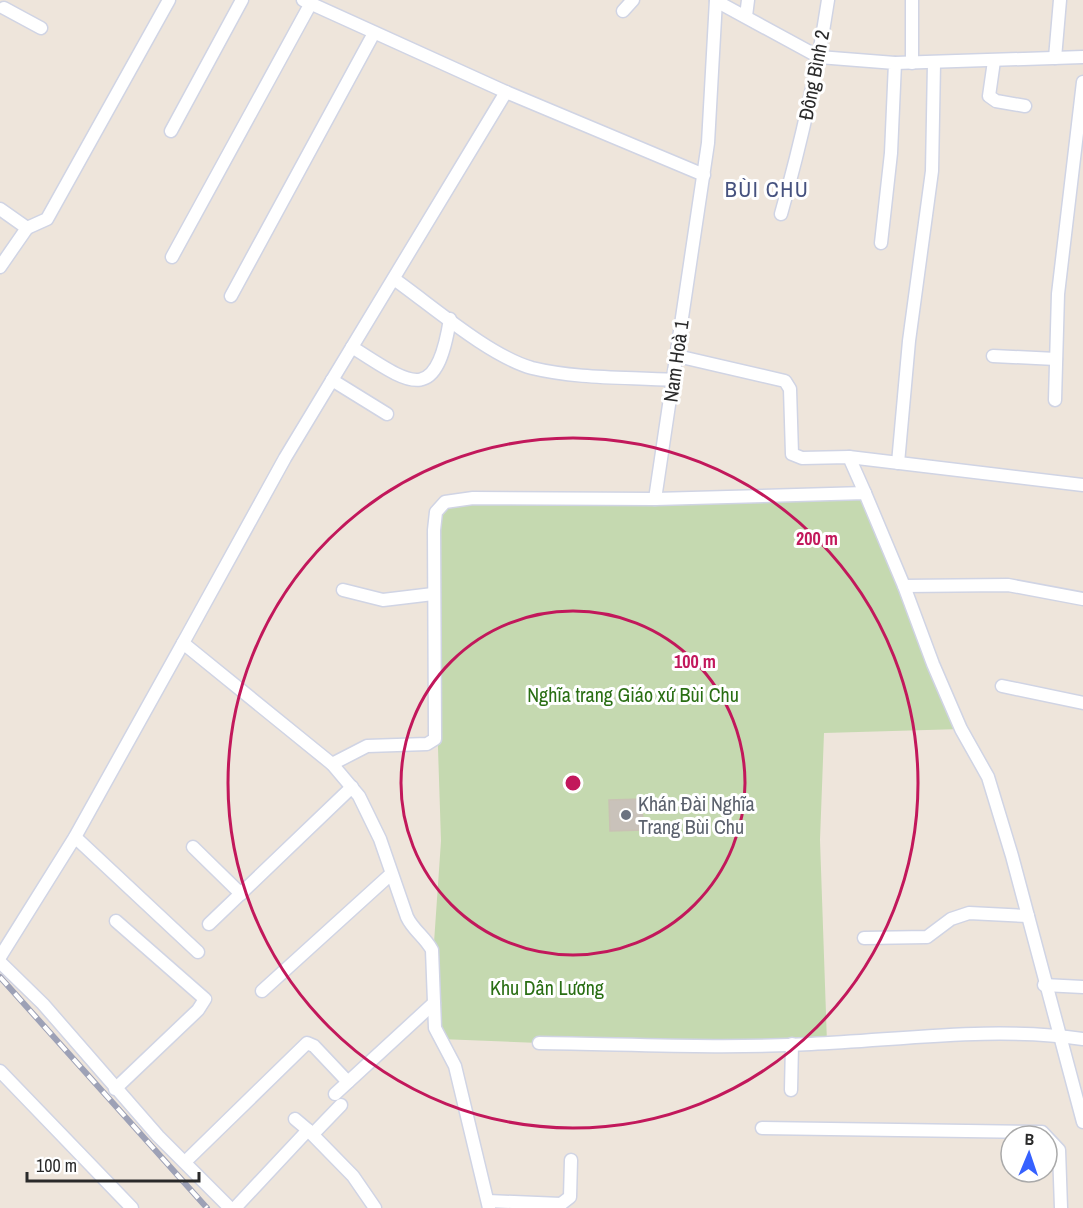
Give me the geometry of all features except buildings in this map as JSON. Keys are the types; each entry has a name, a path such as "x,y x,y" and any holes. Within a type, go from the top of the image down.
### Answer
{"street":[{"path":"0,267 27,228 47,219 169,0"},
{"path":"171,130 242,0"},
{"path":"623,11 633,0"},
{"path":"716,0 819,57 895,63 1083,57"},
{"name":"Nam Hoà 1","path":"655,499 704,175 716,0"},
{"path":"746,16 748,0"},
{"name":"Đông Bình 2","path":"781,214 799,150 819,57 828,0"},
{"path":"912,0 912,63"},
{"path":"1055,58 1060,0"},
{"path":"172,257 307,2 506,92 704,175"},
{"path":"4,7 41,28"},
{"path":"231,296 374,33"},
{"path":"994,61 989,96 996,101 1025,106"},
{"path":"881,243 891,153 895,63"},
{"path":"898,463 909,340 932,171 934,63"},
{"path":"1055,400 1060,273 1083,82"},
{"path":"0,957 75,837 279,468 506,92"},
{"path":"0,209 27,228"},
{"path":"394,279 483,343 531,368 673,380"},
{"path":"352,347 403,378 426,379 430,377 437,365 450,319"},
{"path":"677,356 785,381 790,389 792,454 802,458 849,457 1083,485"},
{"path":"993,356 1056,359"},
{"path":"333,380 387,414"},
{"path":"849,457 961,729 988,777 1083,1122"},
{"path":"332,764 367,746 433,742 435,706 433,594 436,512 445,501 453,498 655,499 865,493"},
{"path":"904,586 1008,585 1083,599"},
{"path":"343,590 383,600 433,594"},
{"path":"183,643 332,764 367,807 412,929 428,943 432,950 435,1028 455,1066 489,1204 561,1204 570,1197 571,1160"},
{"path":"1002,686 1083,703"},
{"path":"209,924 352,787"},
{"path":"75,837 198,952"},
{"path":"193,847 241,894"},
{"path":"262,991 391,874"},
{"path":"864,938 927,937 951,919 969,913 1028,916"},
{"path":"115,1089 198,1010 205,999 116,921"},
{"path":"0,962 43,1004 115,1089 230,1208"},
{"path":"1044,985 1083,987"},
{"path":"235,1208 310,1132 338,1100 348,1082 434,1003"},
{"path":"539,1043 792,1044 943,1035 1058,1035 1083,1039"},
{"path":"185,1162 306,1043 314,1046 348,1082"},
{"path":"791,1090 792,1044"},
{"path":"0,1071 132,1208"},
{"path":"295,1119 353,1176 375,1208"},
{"path":"762,1128 1042,1132 1059,1150 1061,1208"}],"green space":[{"name":"Nghĩa trang Giáo xứ Bùi Chu","path":"865,493 961,729 824,733 820,840 827,1043 539,1043 440,1039 433,957 441,841 433,594 436,512 453,498"}],"railway":[{"path":"0,977 207,1208"}],"place":[{"name":"Khán Đài Nghĩa Trang Bùi Chu","path":"626,815"}],"district":[{"name":"BÙI CHU","path":"767,189"}],"park label":[{"name":"Khu Dân Lương","path":"547,988"}]}
